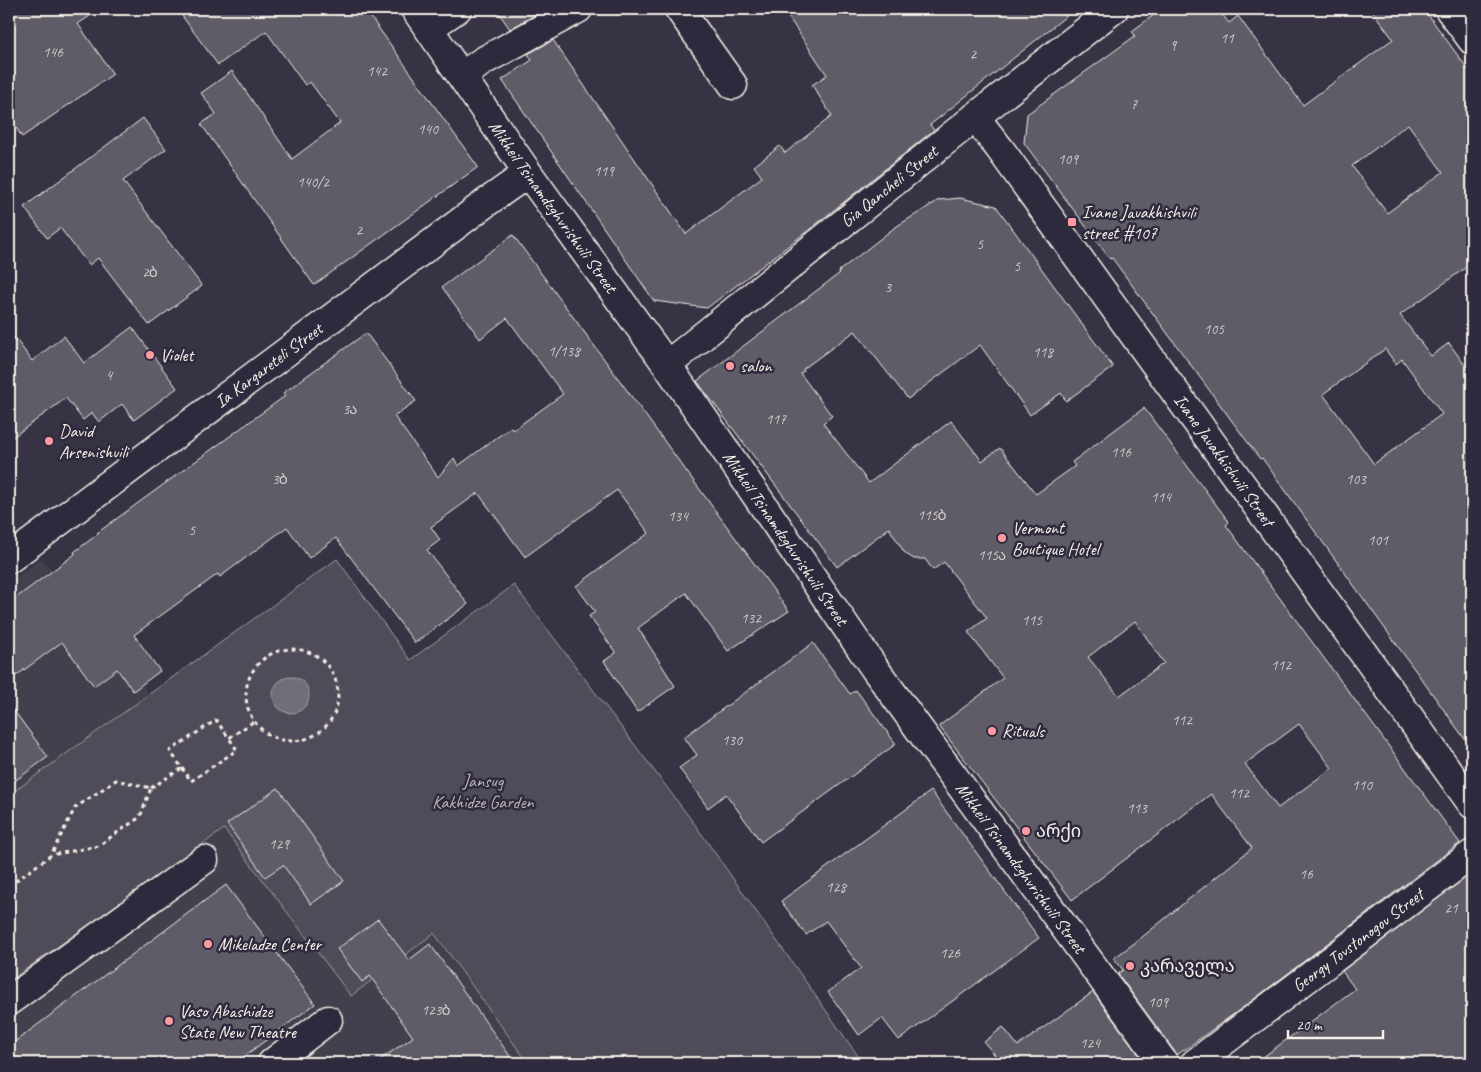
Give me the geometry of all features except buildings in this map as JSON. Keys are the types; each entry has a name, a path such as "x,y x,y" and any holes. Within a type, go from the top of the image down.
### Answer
{"street":[{"path":"422,18 456,9"},
{"path":"462,76 483,61 578,9"},
{"path":"679,9 733,85"},
{"name":"Gia Qancheli Street","path":"667,365 1114,9"},
{"path":"1449,9 1472,40"},
{"name":"Mikheil Tsinamdzghvrishvili Street","path":"422,18 528,173 667,365 876,669 1164,1063"},
{"name":"Ivane Javakhishvili Street","path":"975,118 1000,149 1472,804"},
{"name":"Ia Kargareteli Street","path":"9,559 528,173"},
{"name":"Georgy Tovstonogov Street","path":"1195,1063 1472,854"},
{"path":"9,1001 204,860"},
{"path":"272,1063 328,1020"}],"path":[{"path":"293,648 307,651 320,658 330,668 337,683 338,699 334,715 325,728 312,737 296,742 280,740 265,734 254,722 247,709 245,694 248,680 254,667 265,657 278,650 293,648"},
{"path":"216,720 237,750 191,781 182,768 170,751 216,720"},
{"path":"229,738 254,722"},
{"path":"51,854 98,846 140,817 151,788 182,768"},
{"path":"9,886 51,854 75,808 116,780 151,788"}],"shaded area":[{"path":"42,558 149,694 9,795 9,583"},
{"path":"291,677 298,678 304,682 308,688 308,702 304,708 298,712 291,713 284,712 278,708 274,702 273,695 274,688 278,682 284,678"},
{"path":"224,829 351,995 434,933 528,1063 9,1063 9,981"}],"green space":[{"name":"Jansug Kakhidze Garden","path":"337,559 410,660 514,585 696,826 863,1063 528,1063 434,933 351,996 224,829 9,981 9,795"}],"place":[{"name":"Ivane Javakhishvili street #107","path":"1072,222"},
{"name":"Violet","path":"150,355"},
{"name":"salon","path":"730,366"},
{"name":"David Arsenishvili","path":"49,441"},
{"name":"Vermont Boutique Hotel","path":"1002,538"},
{"name":"Rituals","path":"992,731"},
{"name":"არქი","path":"1026,831"},
{"name":"Mikeladze Center","path":"208,944"},
{"name":"კარაველა","path":"1130,966"},
{"name":"Vaso Abashidze State New Theatre","path":"169,1021"}]}
